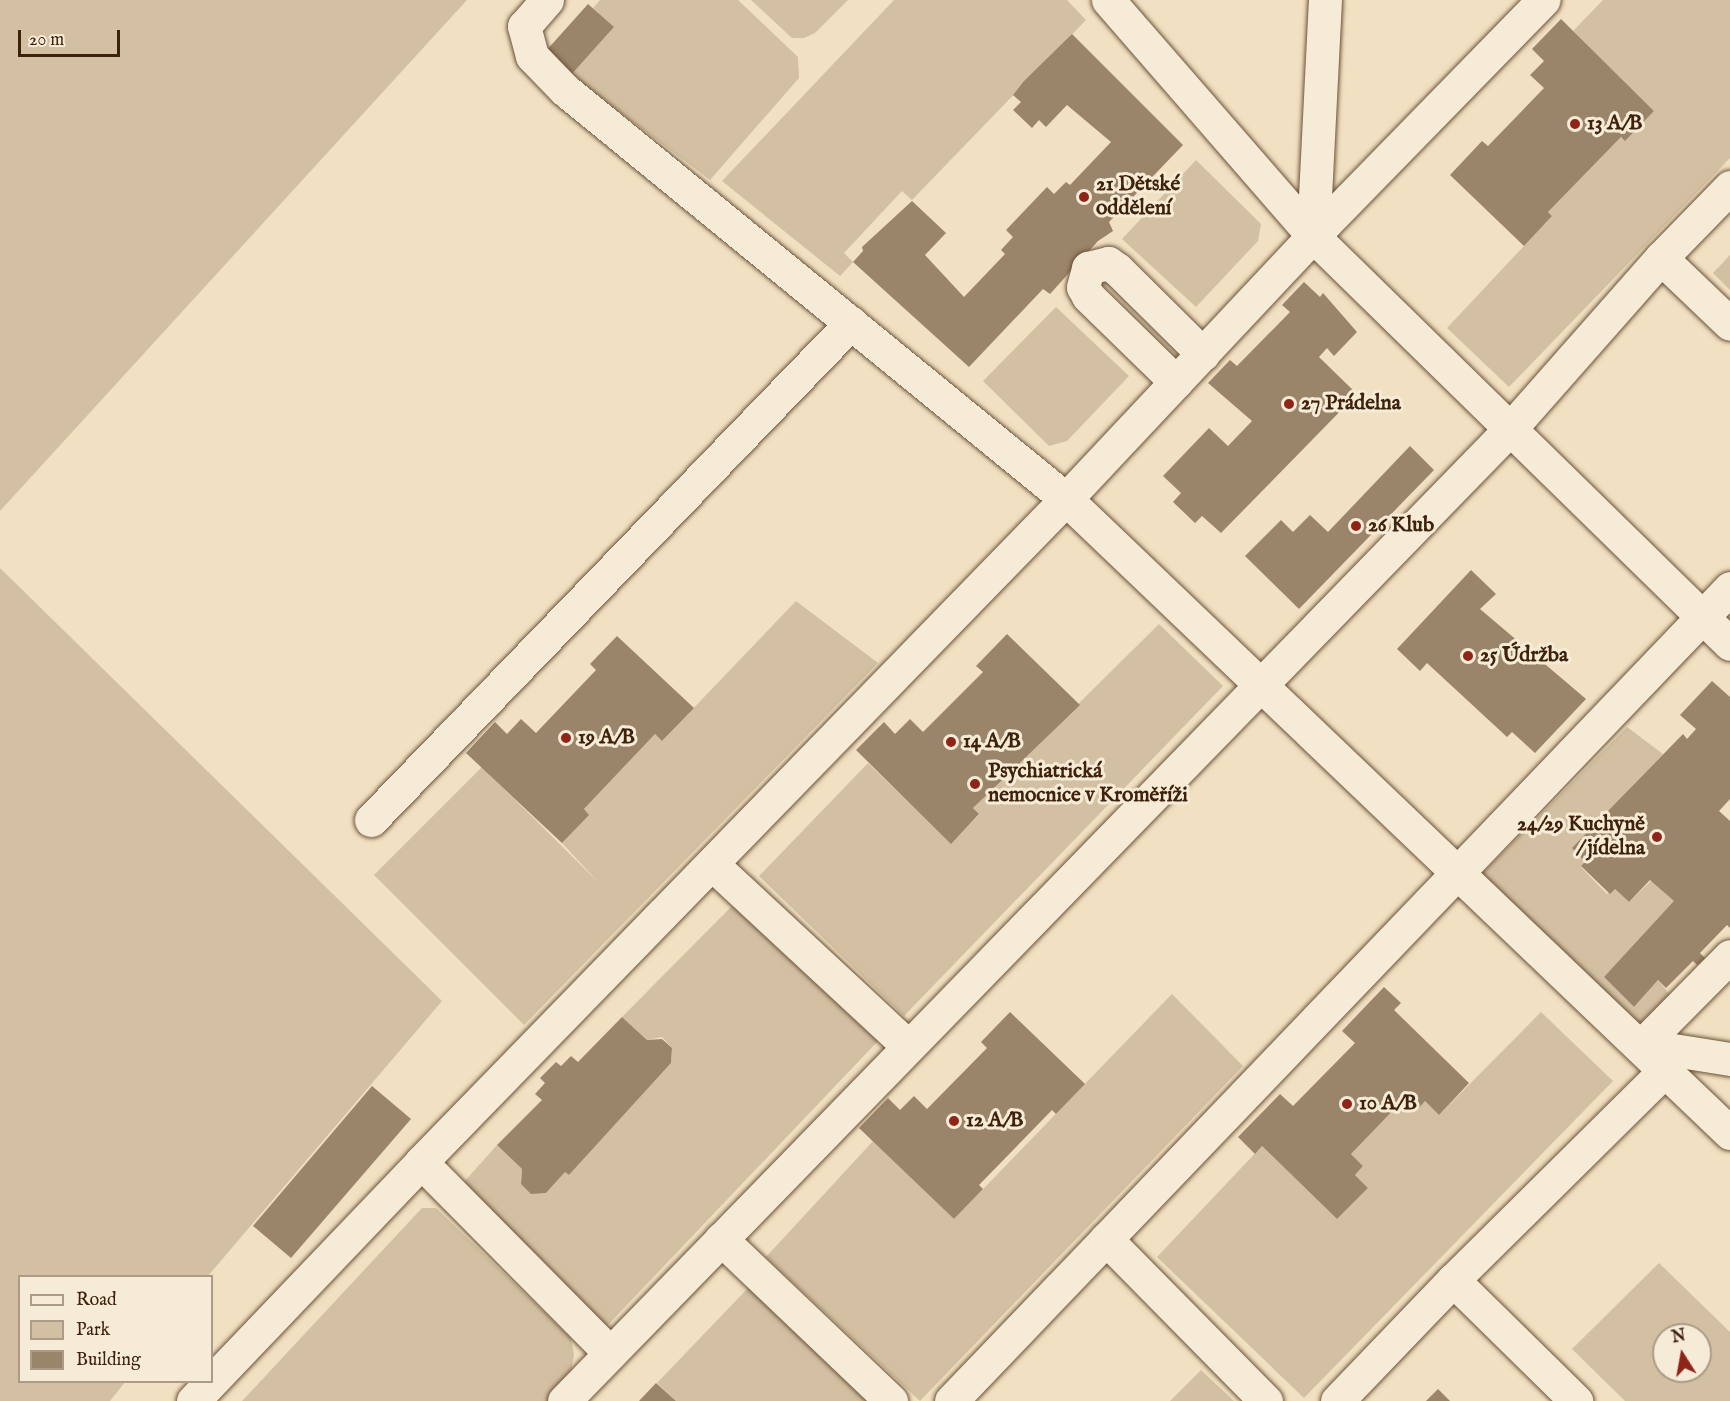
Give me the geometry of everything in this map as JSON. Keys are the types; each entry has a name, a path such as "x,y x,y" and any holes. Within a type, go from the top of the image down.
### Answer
{"street":[{"path":"547,0 524,26 532,56 565,90 1066,499 1260,682 1456,873 1642,1045 1664,1071 1730,1132"},
{"path":"1108,0 1313,236 1730,644"},
{"path":"1313,236 1325,0"},
{"path":"213,1381 421,1162 1066,499 1313,236 1543,0"},
{"path":"564,1401 1260,682 1510,429 1661,258 1730,187"},
{"path":"1661,258 1730,324"},
{"path":"1176,382 1088,296 1083,287 1089,268 1108,263 1117,269 1203,354"},
{"path":"370,820 851,323"},
{"path":"951,1401 1730,588"},
{"path":"712,864 908,1046"},
{"path":"1642,1045 1730,956"},
{"path":"1642,1045 1730,1059"},
{"path":"1337,1401 1453,1280 1664,1071"},
{"path":"421,1162 610,1353"},
{"path":"721,1239 891,1401"},
{"path":"1106,1239 1266,1401"},
{"path":"1453,1280 1576,1401"},
{"path":"194,1401 211,1383"}],"green space":[{"path":"0,0 467,0 0,511"},
{"path":"600,0 738,0 798,57 799,78 710,180 571,75 613,28 593,8"},
{"path":"751,0 848,0 815,33 804,38 792,38"},
{"path":"894,0 1067,0 1086,20 912,200 902,191 844,253 853,262 840,276 722,181"},
{"path":"1603,0 1730,0 1730,158 1509,387 1447,328 1552,216 1548,212 1621,137 1625,140 1654,111 1573,31"},
{"path":"1196,160 1261,224 1258,241 1196,307 1122,239"},
{"path":"1730,255 1730,290 1713,273"},
{"path":"1056,307 1129,376 1067,441 1049,446 983,381"},
{"path":"0,568 442,1001 209,1275 18,1275 18,1383 124,1383 110,1401 0,1401"},
{"path":"796,601 878,663 524,1025 374,875 482,767 599,883 562,843 588,815 584,809 655,734 662,741"},
{"path":"1159,624 1223,686 904,1016 759,876 868,763 951,843 979,815 973,808"},
{"path":"1627,727 1663,754 1573,849 1585,862 1581,867 1607,894 1615,889 1629,902 1653,879 1677,903 1604,977 1634,1007 1658,980 1671,996 1648,1022 1639,1024 1480,876"},
{"path":"732,906 878,1041 605,1328 464,1182 497,1145 522,1169 521,1184 546,1193 565,1172 569,1175 671,1063 672,1048 662,1037 647,1040 622,1017"},
{"path":"1172,994 1243,1066 920,1401 766,1257 874,1140 954,1219"},
{"path":"1541,1012 1613,1081 1304,1398 1157,1257 1262,1146 1337,1219 1368,1188 1355,1175 1363,1166 1351,1154 1404,1099 1414,1110 1425,1101 1439,1115"},
{"path":"422,1208 436,1208 571,1338 574,1355 570,1376 560,1389 548,1401 242,1401"},
{"path":"1659,1263 1730,1332 1730,1401 1625,1401 1572,1349"},
{"path":"749,1287 871,1401 676,1401 657,1383"},
{"path":"1201,1370 1234,1401 1170,1401"}],"building":[{"path":"588,4 614,27 571,75 545,52"},
{"name":"13 A/B","path":"1561,19 1654,111 1625,141 1621,137 1548,212 1552,216 1524,246 1450,175 1482,141 1488,146 1544,88 1530,75 1544,61 1532,49"},
{"name":"21 Dětské oddělení","path":"1072,34 1183,145 1109,222 1113,231 1098,241 1050,294 1043,289 969,367 853,262 863,251 862,247 912,201 946,233 925,255 964,297 1005,254 1001,250 1013,237 1006,230 1047,187 1054,194 1066,182 1070,185 1111,142 1067,105 1046,127 1039,120 1032,128 1013,110 1021,102 1013,95 1024,81"},
{"name":"27 Prádelna","path":"1304,282 1320,297 1323,293 1357,332 1334,356 1327,348 1319,357 1357,394 1221,533 1202,516 1195,523 1173,502 1181,493 1163,476 1209,428 1228,446 1252,421 1208,383 1230,360 1237,366 1290,312 1282,305"},
{"name":"26 Klub","path":"1410,446 1434,470 1299,609 1245,556 1281,520 1293,532 1310,515 1328,532"},
{"name":"25 Údržba","path":"1471,570 1496,594 1480,609 1586,699 1535,753 1512,732 1507,737 1427,663 1420,671 1397,649"},
{"name":"14 A/B","path":"1007,634 1080,705 973,808 979,814 951,844 856,750 884,722 895,734 910,719 923,732 983,672 976,666"},
{"name":"19 A/B","path":"617,636 694,708 662,741 655,734 584,809 589,815 562,843 466,753 495,722 507,734 521,719 536,733 596,670 590,664"},
{"name":"24/29 Kuchyně / jídelna","path":"1712,681 1730,697 1730,799 1719,811 1730,821 1730,928 1727,925 1700,953 1705,958 1697,965 1693,961 1666,988 1658,980 1634,1007 1604,977 1674,901 1650,880 1629,902 1615,889 1610,894 1581,866 1585,862 1572,848 1683,734 1687,739 1696,729 1680,715"},
{"name":"10 A/B","path":"1384,987 1401,1003 1394,1010 1469,1083 1439,1115 1425,1101 1416,1111 1404,1099 1351,1154 1363,1166 1355,1175 1368,1188 1337,1219 1262,1146 1255,1154 1238,1137 1280,1094 1293,1106 1355,1043 1342,1031"},
{"name":"12 A/B","path":"1010,1012 1085,1084 1056,1114 1052,1110 979,1185 983,1189 954,1219 859,1128 888,1098 900,1110 914,1096 927,1109 987,1048 981,1042"},
{"path":"622,1017 647,1040 662,1039 672,1048 671,1063 569,1175 565,1172 546,1193 531,1194 521,1184 522,1169 497,1145 542,1100 535,1094 545,1083 540,1078 556,1062 561,1066 571,1056 578,1062"},
{"path":"372,1086 411,1119 291,1258 253,1226"},
{"path":"656,1383 676,1401 639,1401"},
{"path":"1438,1389 1450,1401 1426,1401"}],"place":[{"name":"13 A/B","path":"1575,124"},
{"name":"21 Dětské oddělení","path":"1084,197"},
{"name":"27 Prádelna","path":"1289,404"},
{"name":"26 Klub","path":"1356,526"},
{"name":"25 Údržba","path":"1468,656"},
{"name":"19 A/B","path":"566,738"},
{"name":"14 A/B","path":"951,742"},
{"name":"Psychiatrická nemocnice v Kroměříži","path":"975,784"},
{"name":"24/29 Kuchyně / jídelna","path":"1657,837"},
{"name":"10 A/B","path":"1347,1104"},
{"name":"12 A/B","path":"954,1121"}]}
